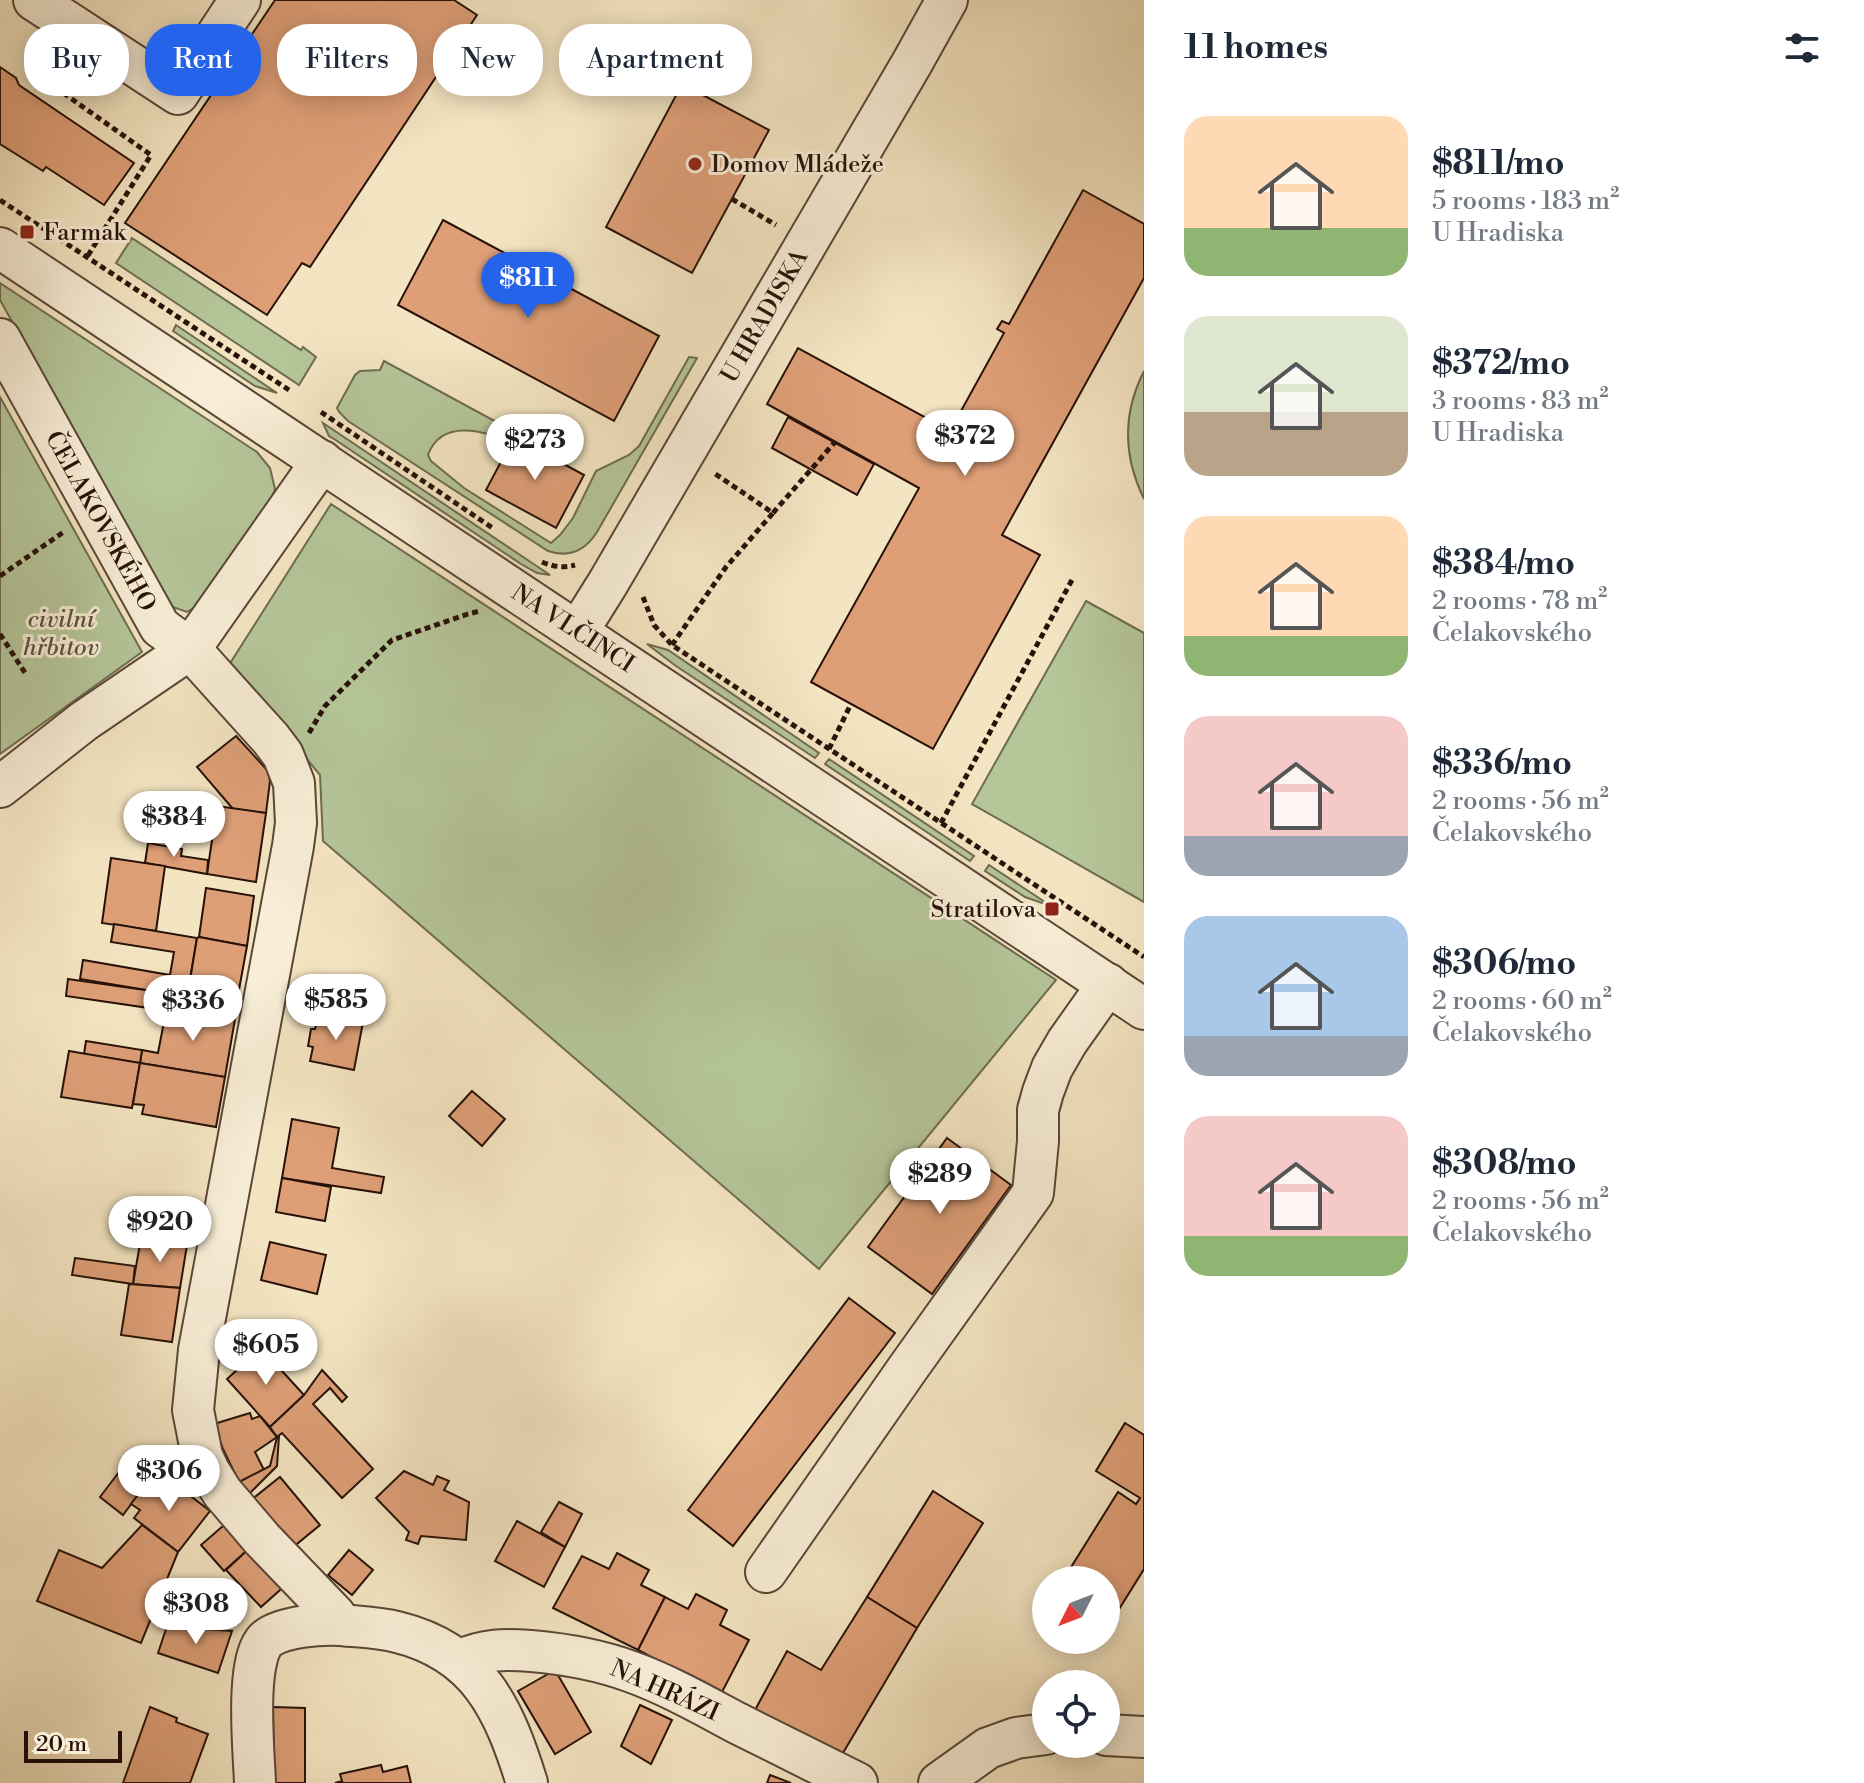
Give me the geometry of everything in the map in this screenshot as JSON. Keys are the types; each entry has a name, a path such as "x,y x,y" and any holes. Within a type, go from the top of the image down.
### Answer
{"street":[{"path":"34,0 71,24"},
{"path":"129,62 178,94 240,0"},
{"name":"U HRADISKA","path":"578,631 947,0"},
{"name":"NA VLČINCI","path":"0,248 1144,1009"},
{"name":"ČELAKOVSKÉHO","path":"0,339 160,627 190,649 271,739 283,755 294,783 293,846 199,1350 193,1410 202,1456 222,1492 341,1625"},
{"path":"0,787 84,721 190,649 322,461"},
{"path":"766,1572 1033,1193 1038,1110 1043,1092 1067,1042 1108,984"},
{"path":"255,1783 254,1671 258,1653 289,1602 306,1585"},
{"path":"269,1637 300,1628 341,1625 397,1632 438,1647 460,1660 497,1705 511,1731 527,1783"},
{"name":"NA HRÁZI","path":"460,1660 499,1649 580,1657 608,1664 678,1693 857,1783"},
{"path":"939,1783 988,1748 1032,1736"},
{"path":"1120,1736 1144,1737"}],"path":[{"path":"67,96 151,155 87,257"},
{"path":"732,199 771,222"},
{"path":"0,200 289,390"},
{"path":"321,412 504,536"},
{"path":"672,645 726,567 835,442"},
{"path":"704,467 773,513"},
{"path":"0,576 95,510"},
{"path":"530,553 552,566 579,563"},
{"path":"941,823 1073,578"},
{"path":"642,592 654,625 672,645 1144,957"},
{"path":"289,768 325,706 392,640 468,614 531,601"},
{"path":"0,634 27,676"},
{"path":"829,749 851,704"}],"green space":[{"path":"132,238 316,357 299,385 116,263"},
{"path":"0,283 257,452 270,468 275,489 268,510 205,601 187,612 170,606 0,300"},
{"path":"176,325 277,393 255,386 173,331"},
{"path":"689,357 697,358 597,532 582,548 570,553 548,551 348,421 337,408 355,375 360,371 380,370 384,361 502,425 494,436 475,431 447,434 439,438 428,455 464,488 551,543 573,518 596,471 629,455 639,446"},
{"path":"1144,371 1144,499 1132,467 1128,435 1132,403"},
{"name":"civilní hřbitov","path":"0,397 142,652 0,754"},
{"path":"323,423 550,575 537,573 521,564 329,436"},
{"path":"331,504 1056,980 819,1269 323,841 320,775 229,665"},
{"path":"1086,601 1144,633 1144,902 972,804"},
{"path":"647,644 668,650 819,753 815,758"},
{"path":"829,759 974,856 970,861 825,764"},
{"path":"989,865 1051,906 1025,897 985,871"}],"building":[{"path":"275,0 454,0 477,15 471,24 433,24 433,81 310,267 302,263 267,315 125,223 210,96 261,96 259,24"},
{"path":"0,67 16,78 24,88 24,96 35,96 134,163 104,205 46,167 43,171 0,144"},
{"name":"Domov Mládeže","path":"676,96 705,96 769,130 692,273 606,227"},
{"path":"1083,190 1144,224 1144,278 1002,535 1040,555 933,749 811,682 919,488 767,404 798,348 950,431 1004,333 997,329 1002,321 1009,324"},
{"path":"443,220 659,336 614,421 398,305"},
{"path":"788,417 874,464 857,495 772,448"},
{"path":"514,437 584,475 556,528 486,490"},
{"path":"236,736 268,771 270,781 266,813 233,809 197,767"},
{"path":"217,806 266,813 256,882 207,874"},
{"path":"148,843 182,849 181,856 208,860 207,874 145,863"},
{"path":"111,858 165,866 156,931 102,923"},
{"path":"206,888 254,896 247,946 199,937"},
{"path":"114,924 197,938 189,986 176,995 80,979 83,960 170,975 174,952 111,942"},
{"path":"199,937 247,946 236,1006 176,995 177,984 189,986"},
{"path":"68,979 152,991 149,1008 66,996"},
{"path":"167,1006 235,1019 225,1077 140,1063 142,1050 158,1053"},
{"path":"319,1015 363,1022 354,1070 310,1061 313,1047 308,1046 311,1029 315,1029"},
{"path":"86,1041 142,1050 140,1063 84,1054"},
{"path":"69,1051 140,1063 132,1108 61,1097"},
{"path":"140,1063 225,1077 216,1127 142,1114 144,1105 133,1104"},
{"path":"472,1091 505,1119 482,1146 449,1116"},
{"path":"292,1119 339,1128 332,1168 384,1177 381,1193 282,1178"},
{"path":"947,1138 1011,1185 932,1294 868,1247"},
{"path":"282,1178 331,1187 325,1221 276,1212"},
{"path":"141,1238 187,1245 180,1288 133,1284"},
{"path":"270,1242 326,1255 317,1294 261,1280"},
{"path":"75,1258 135,1266 133,1284 72,1275"},
{"path":"129,1284 180,1288 172,1342 121,1335"},
{"path":"849,1298 895,1333 733,1546 688,1510"},
{"path":"261,1348 304,1395 270,1427 227,1379"},
{"path":"322,1370 347,1397 342,1402 330,1388 313,1404 373,1469 342,1498 282,1433 277,1437 270,1427 304,1395"},
{"path":"250,1413 252,1419 260,1416 277,1437 255,1452 264,1470 239,1482 214,1424"},
{"path":"1125,1423 1144,1435 1144,1569 1120,1608 1120,1566 1072,1566 1118,1492 1136,1504 1140,1498 1096,1471"},
{"path":"279,1436 277,1466 248,1495 239,1482 270,1466"},
{"path":"126,1463 149,1480 123,1515 100,1497"},
{"path":"404,1471 433,1485 437,1476 449,1481 444,1490 469,1502 466,1540 421,1536 418,1544 406,1540 409,1532 376,1498"},
{"path":"166,1477 210,1511 178,1552 134,1518 140,1510 131,1504 147,1483 156,1489"},
{"path":"280,1477 320,1525 292,1548 251,1500"},
{"path":"933,1491 983,1523 917,1628 867,1597"},
{"path":"559,1502 582,1514 565,1547 541,1532"},
{"path":"231,1519 253,1545 224,1571 201,1545"},
{"path":"517,1521 565,1547 544,1587 495,1561"},
{"path":"142,1525 178,1552 141,1643 37,1601 59,1550 102,1568"},
{"path":"253,1545 288,1583 261,1607 226,1570"},
{"path":"349,1550 373,1570 352,1595 328,1575"},
{"path":"617,1553 649,1570 641,1585 665,1597 638,1650 553,1608 582,1556 609,1569"},
{"path":"696,1594 727,1610 720,1625 749,1640 721,1694 638,1650 665,1597 688,1609"},
{"path":"867,1597 917,1628 843,1753 755,1710 787,1651 821,1670"},
{"path":"167,1626 232,1631 218,1673 158,1653"},
{"path":"555,1670 591,1732 555,1754 518,1691"},
{"path":"640,1705 672,1720 651,1764 621,1746"},
{"path":"150,1707 177,1718 176,1722 208,1734 190,1783 123,1783"},
{"path":"273,1707 305,1708 305,1783 274,1783"},
{"path":"381,1765 383,1772 407,1766 411,1783 335,1783 342,1781 340,1774"},
{"path":"770,1775 791,1783 767,1783"}],"place":[{"name":"Domov Mládeže","path":"695,164"},
{"name":"Farmak","path":"27,232"},
{"name":"Stratilova","path":"1052,909"}]}
